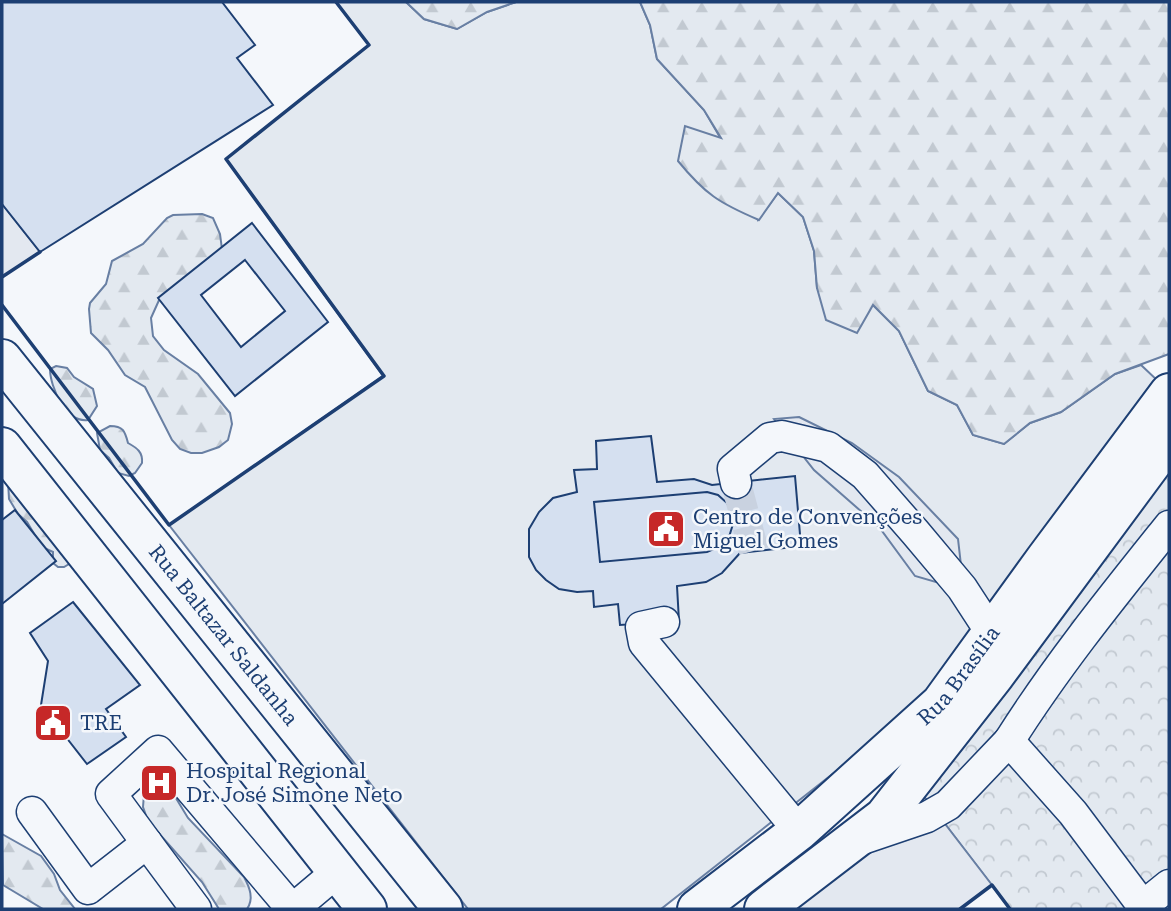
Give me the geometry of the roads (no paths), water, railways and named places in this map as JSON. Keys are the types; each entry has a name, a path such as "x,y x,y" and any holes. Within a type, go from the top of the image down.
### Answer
{"main road":[{"name":"Rua Baltazar Saldanha","path":"2,359 443,909"},
{"name":"Rua Brasília","path":"697,909 745,895 799,831 941,703 1169,393"},
{"name":"Rua Brasília","path":"764,909 884,817 941,746 1169,440"},
{"path":"2,447 367,909"},
{"path":"248,761 296,726"}],"street":[{"path":"736,483 733,469 770,438 782,436 828,447 865,475 899,513 962,588 992,634"},
{"path":"847,844 927,817 948,805 1009,741 1086,630 1169,526"},
{"path":"664,622 641,626 644,643 799,831"},
{"path":"1009,741 1073,813 1144,908 1169,885"},
{"path":"196,909 111,794 158,751 293,909 337,872"},
{"path":"32,812 88,889 147,843"}],"tunnel":[{"path":"736,483 754,551"}],"place":[{"name":"Centro de Convenções Miguel Gomes","path":"666,529"},
{"name":"TRE","path":"53,723"},
{"name":"Hospital Regional Dr. José Simone Neto","path":"159,783"}]}
